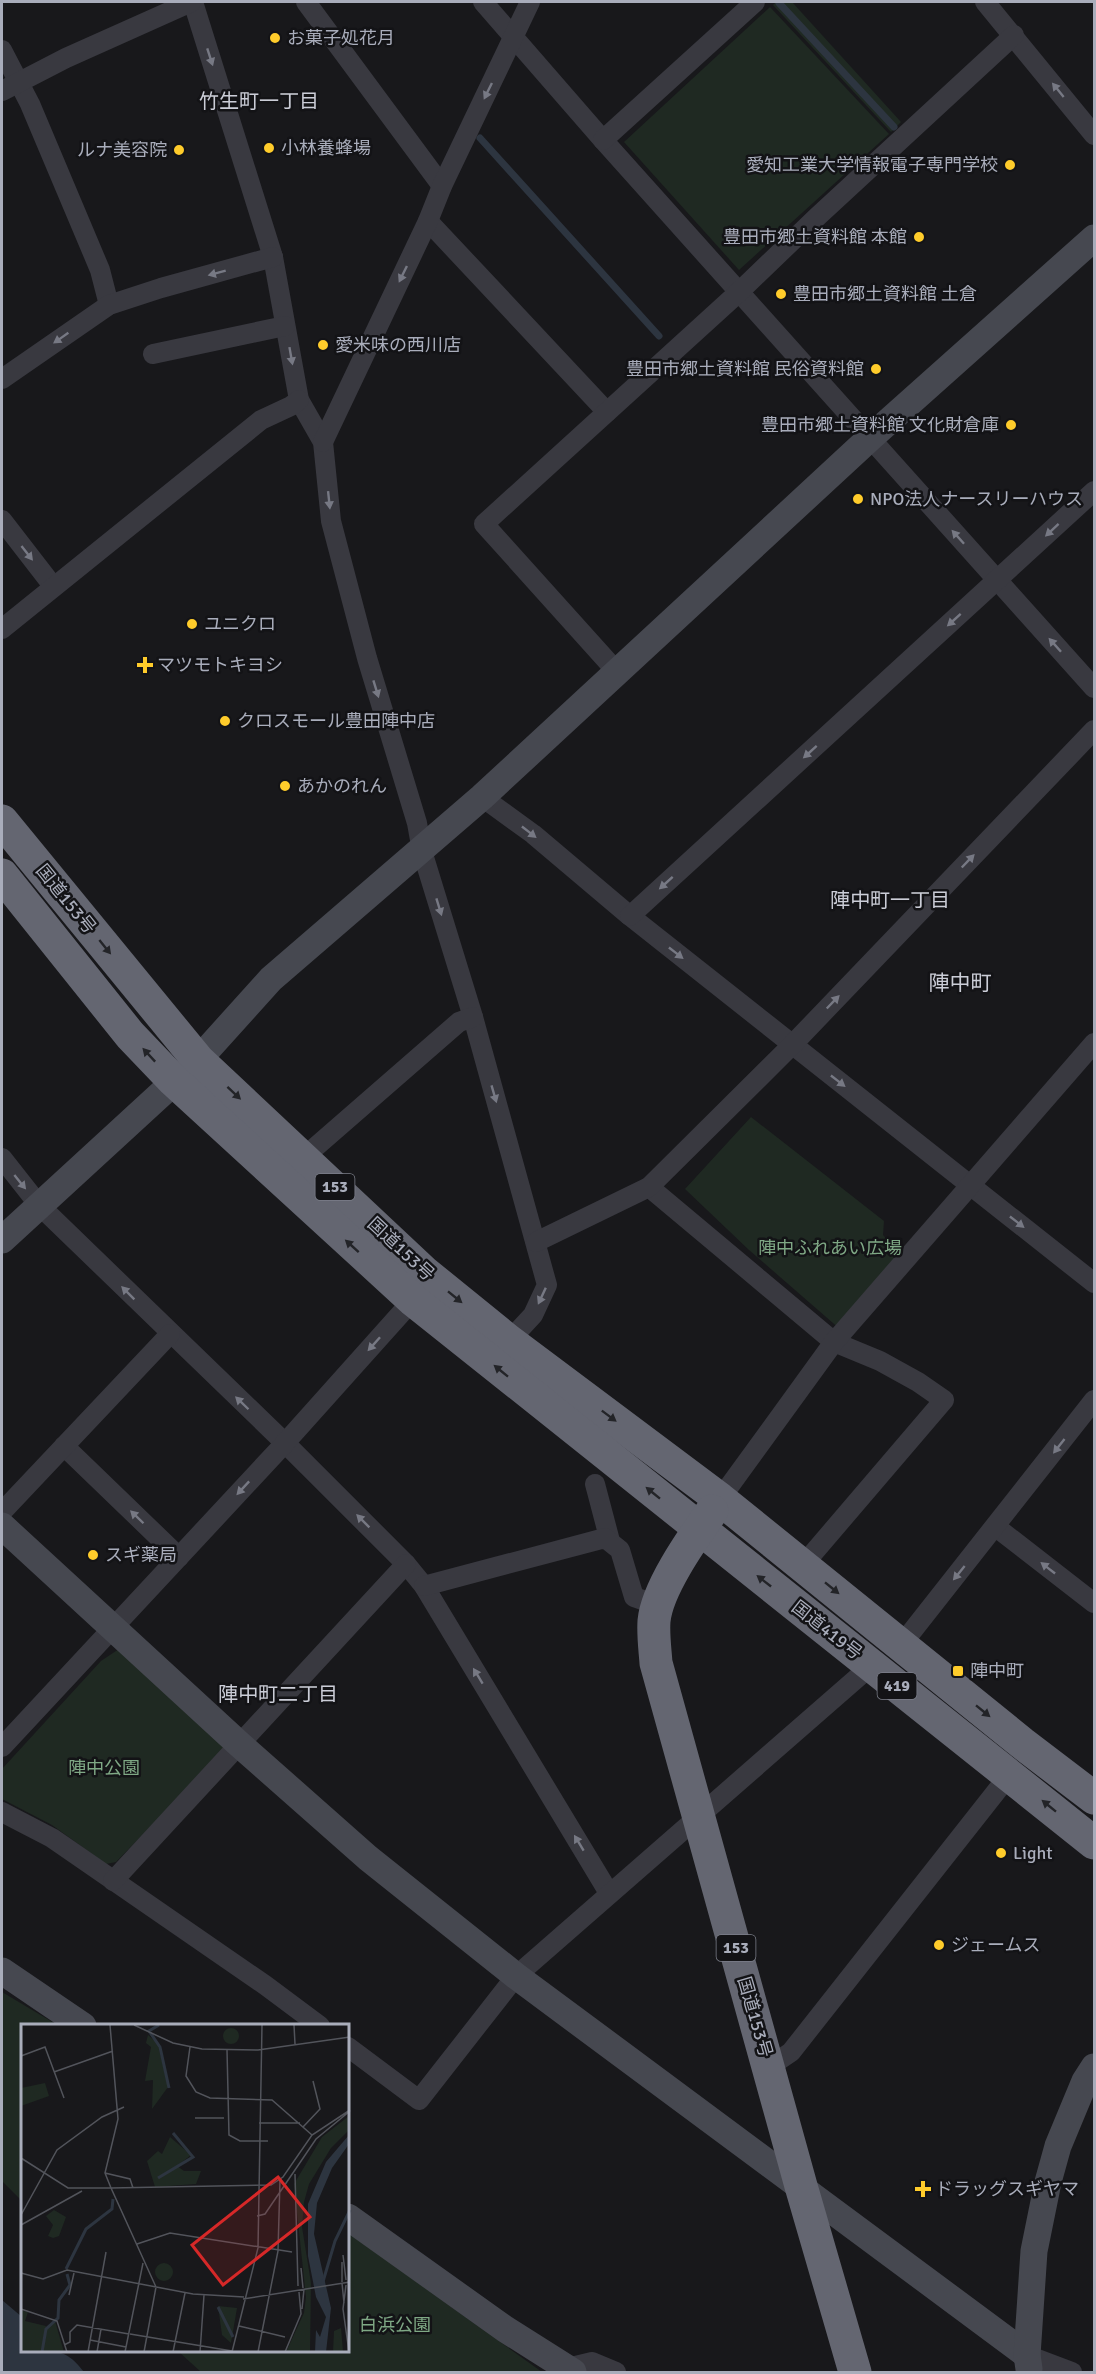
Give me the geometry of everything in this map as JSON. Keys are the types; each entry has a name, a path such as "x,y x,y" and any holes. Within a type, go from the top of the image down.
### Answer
{"highway":[{"name":"国道153号","path":"2,821 198,1060 424,1272 510,1341 720,1499 671,1575 657,1605 654,1621 656,1663 855,2373"},
{"name":"国道153号","path":"2,875 130,1035 173,1080 413,1300 699,1530"},
{"name":"国道419号","path":"720,1499 1022,1743 1095,1798"},
{"name":"国道419号","path":"699,1530 1095,1843"}],"street":[{"path":"2,91 66,58 192,2 273,257 299,400 323,442 331,521 367,658 417,823 422,851 473,1017 547,1285 533,1315 510,1341"},
{"path":"306,2 442,186"},
{"path":"483,2 603,140 1095,688"},
{"path":"323,442 530,2"},
{"path":"603,140 755,2"},
{"path":"985,2 1095,135"},
{"path":"618,673 484,524 739,292 1014,35"},
{"path":"2,50 20,82 100,270 109,305"},
{"path":"428,221 607,412"},
{"path":"2,1240 173,1080 198,1060 272,980 422,851 618,673 870,438 1095,238"},
{"path":"2,379 109,305 273,257"},
{"path":"153,354 285,326"},
{"path":"2,629 261,420 299,400"},
{"path":"630,916 1095,490"},
{"path":"2,520 53,586"},
{"path":"536,1242 649,1187 793,1044 1095,730"},
{"path":"482,796 533,834 630,916 1095,1283"},
{"path":"304,1157 459,1022 473,1017"},
{"path":"720,1499 834,1342 1095,1043"},
{"path":"2,1158 39,1205 285,1443 406,1564 424,1586 609,1893"},
{"path":"649,1187 834,1342 880,1361 918,1382 944,1400 803,1565"},
{"path":"2,1747 285,1443 413,1300"},
{"path":"2,1512 170,1334"},
{"path":"902,1644 1095,1400"},
{"path":"64,1446 179,1557"},
{"path":"595,1484 610,1541"},
{"path":"2,1526 112,1629 368,1858 516,1976 801,2186 1028,2364 1072,2373"},
{"path":"996,1527 1095,1603"},
{"path":"424,1586 605,1538 620,1550 634,1597 657,1605"},
{"path":"113,1881 406,1564"},
{"path":"350,2048 420,2100 516,1976 872,1665"},
{"path":"769,2067 791,2052 1010,1774"},
{"path":"2,1812 52,1838 265,1985 317,2024"},
{"path":"2,1971 79,2024"},
{"path":"1028,2364 1034,2251 1048,2182 1058,2146 1091,2078"},
{"path":"350,2218 505,2328 570,2370 592,2362 616,2373"}],"green space":[{"path":"776,2 792,2 901,122 891,132 773,5"},
{"path":"770,7 889,134 739,270 624,142"},
{"name":"陣中ふれあい広場","path":"751,1117 884,1221 883,1235 902,1256 841,1330 749,1250 685,1189"},
{"name":"陣中公園","path":"119,1649 226,1749 116,1862 106,1864 52,1825 2,1799 2,1769 101,1661"},
{"path":"2,1992 56,2024 21,2024 21,2200 2,2181"},
{"name":"白浜公園","path":"350,2234 542,2372 201,2372 180,2353 350,2353"}],"shaded area":[{"path":"2,2300 21,2316 21,2353 64,2354 77,2363 84,2372 2,2372"}],"waterway":[{"path":"779,3 894,127"},
{"path":"480,138 659,336"}],"place":[{"name":"お菓子処花月","path":"275,38"},
{"name":"小林養蜂場","path":"269,148"},
{"name":"ルナ美容院","path":"179,150"},
{"name":"愛知工業大学情報電子専門学校","path":"1010,165"},
{"name":"豊田市郷土資料館 本館","path":"919,237"},
{"name":"豊田市郷土資料館 土倉","path":"781,294"},
{"name":"愛米味の西川店","path":"323,345"},
{"name":"豊田市郷土資料館 民俗資料館","path":"876,369"},
{"name":"豊田市郷土資料館 文化財倉庫","path":"1011,425"},
{"name":"NPO法人ナースリーハウス","path":"858,499"},
{"name":"ユニクロ","path":"192,624"},
{"name":"マツモトキヨシ","path":"145,665"},
{"name":"クロスモール豊田陣中店","path":"225,721"},
{"name":"あかのれん","path":"285,786"},
{"name":"スギ薬局","path":"93,1555"},
{"name":"陣中町","path":"958,1671"},
{"name":"Light","path":"1001,1853"},
{"name":"ジェームス","path":"939,1945"},
{"name":"ドラッグスギヤマ","path":"923,2189"}],"district":[{"name":"竹生町一丁目","path":"259,101"},
{"name":"陣中町一丁目","path":"890,900"},
{"name":"陣中町","path":"960,983"},
{"name":"陣中町二丁目","path":"278,1694"}]}
